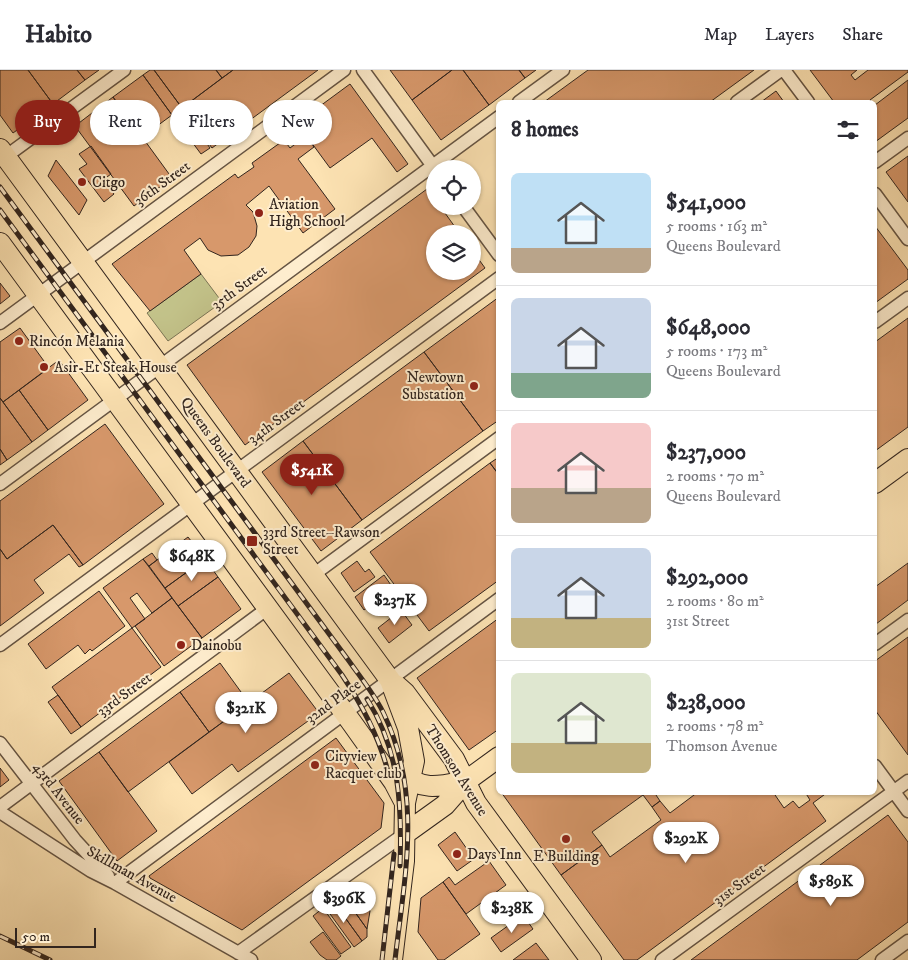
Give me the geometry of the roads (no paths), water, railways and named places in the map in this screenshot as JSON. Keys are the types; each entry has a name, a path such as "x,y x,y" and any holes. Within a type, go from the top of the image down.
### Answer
{"main road":[{"name":"Queens Boulevard","path":"2,156 83,261 390,680 412,741 414,761 405,803 406,833 392,960"},
{"name":"Queens Boulevard","path":"0,243 345,713 394,782 405,803"},
{"path":"877,482 908,459"},
{"name":"Thomson Avenue","path":"390,680 405,693 454,759 476,803 591,960"},
{"path":"368,746 411,781 435,788 466,781"},
{"path":"406,833 445,805 466,781 496,758"}],"street":[{"path":"2,156 124,70"},
{"name":"36th Street","path":"0,323 344,70"},
{"path":"363,70 429,160"},
{"path":"522,100 563,70"},
{"path":"740,100 782,70 806,100"},
{"name":"35th Street","path":"443,160 496,119"},
{"path":"877,161 908,138"},
{"name":"35th Street","path":"0,484 426,173"},
{"path":"877,197 908,239"},
{"path":"470,215 496,251"},
{"name":"34th Street","path":"0,645 496,280"},
{"path":"877,321 908,298"},
{"path":"313,575 496,440"},
{"name":"32nd Place","path":"115,883 496,601"},
{"name":"33rd Street","path":"0,807 268,608"},
{"path":"877,643 908,620"},
{"name":"43rd Avenue","path":"0,743 90,857 115,883"},
{"path":"877,769 908,811"},
{"name":"31st Street","path":"662,960 908,781"},
{"name":"Skillman Avenue","path":"0,812 82,866 252,960"},
{"path":"238,953 406,833"},
{"path":"882,960 908,941"}],"railway":[{"path":"0,187 349,661 383,712 395,743 403,774 407,804 406,865 395,960"},
{"path":"0,210 342,675 369,721 380,746 388,772"},
{"path":"367,699 386,739 397,780 400,822 400,866"},
{"path":"382,960 394,854"},
{"path":"0,936 50,960"}],"place":[{"name":"Citgo","path":"82,182"},
{"name":"Aviation High School","path":"259,213"},
{"name":"Rincón Melania","path":"19,341"},
{"name":"Asir-Et Steak House","path":"44,367"},
{"name":"Newtown Substation","path":"474,386"},
{"name":"33rd Street–Rawson Street","path":"252,541"},
{"name":"Dainobu","path":"181,645"},
{"name":"Cityview Racquet club","path":"315,765"},
{"name":"E Building","path":"566,839"},
{"name":"Days Inn","path":"457,854"}]}
